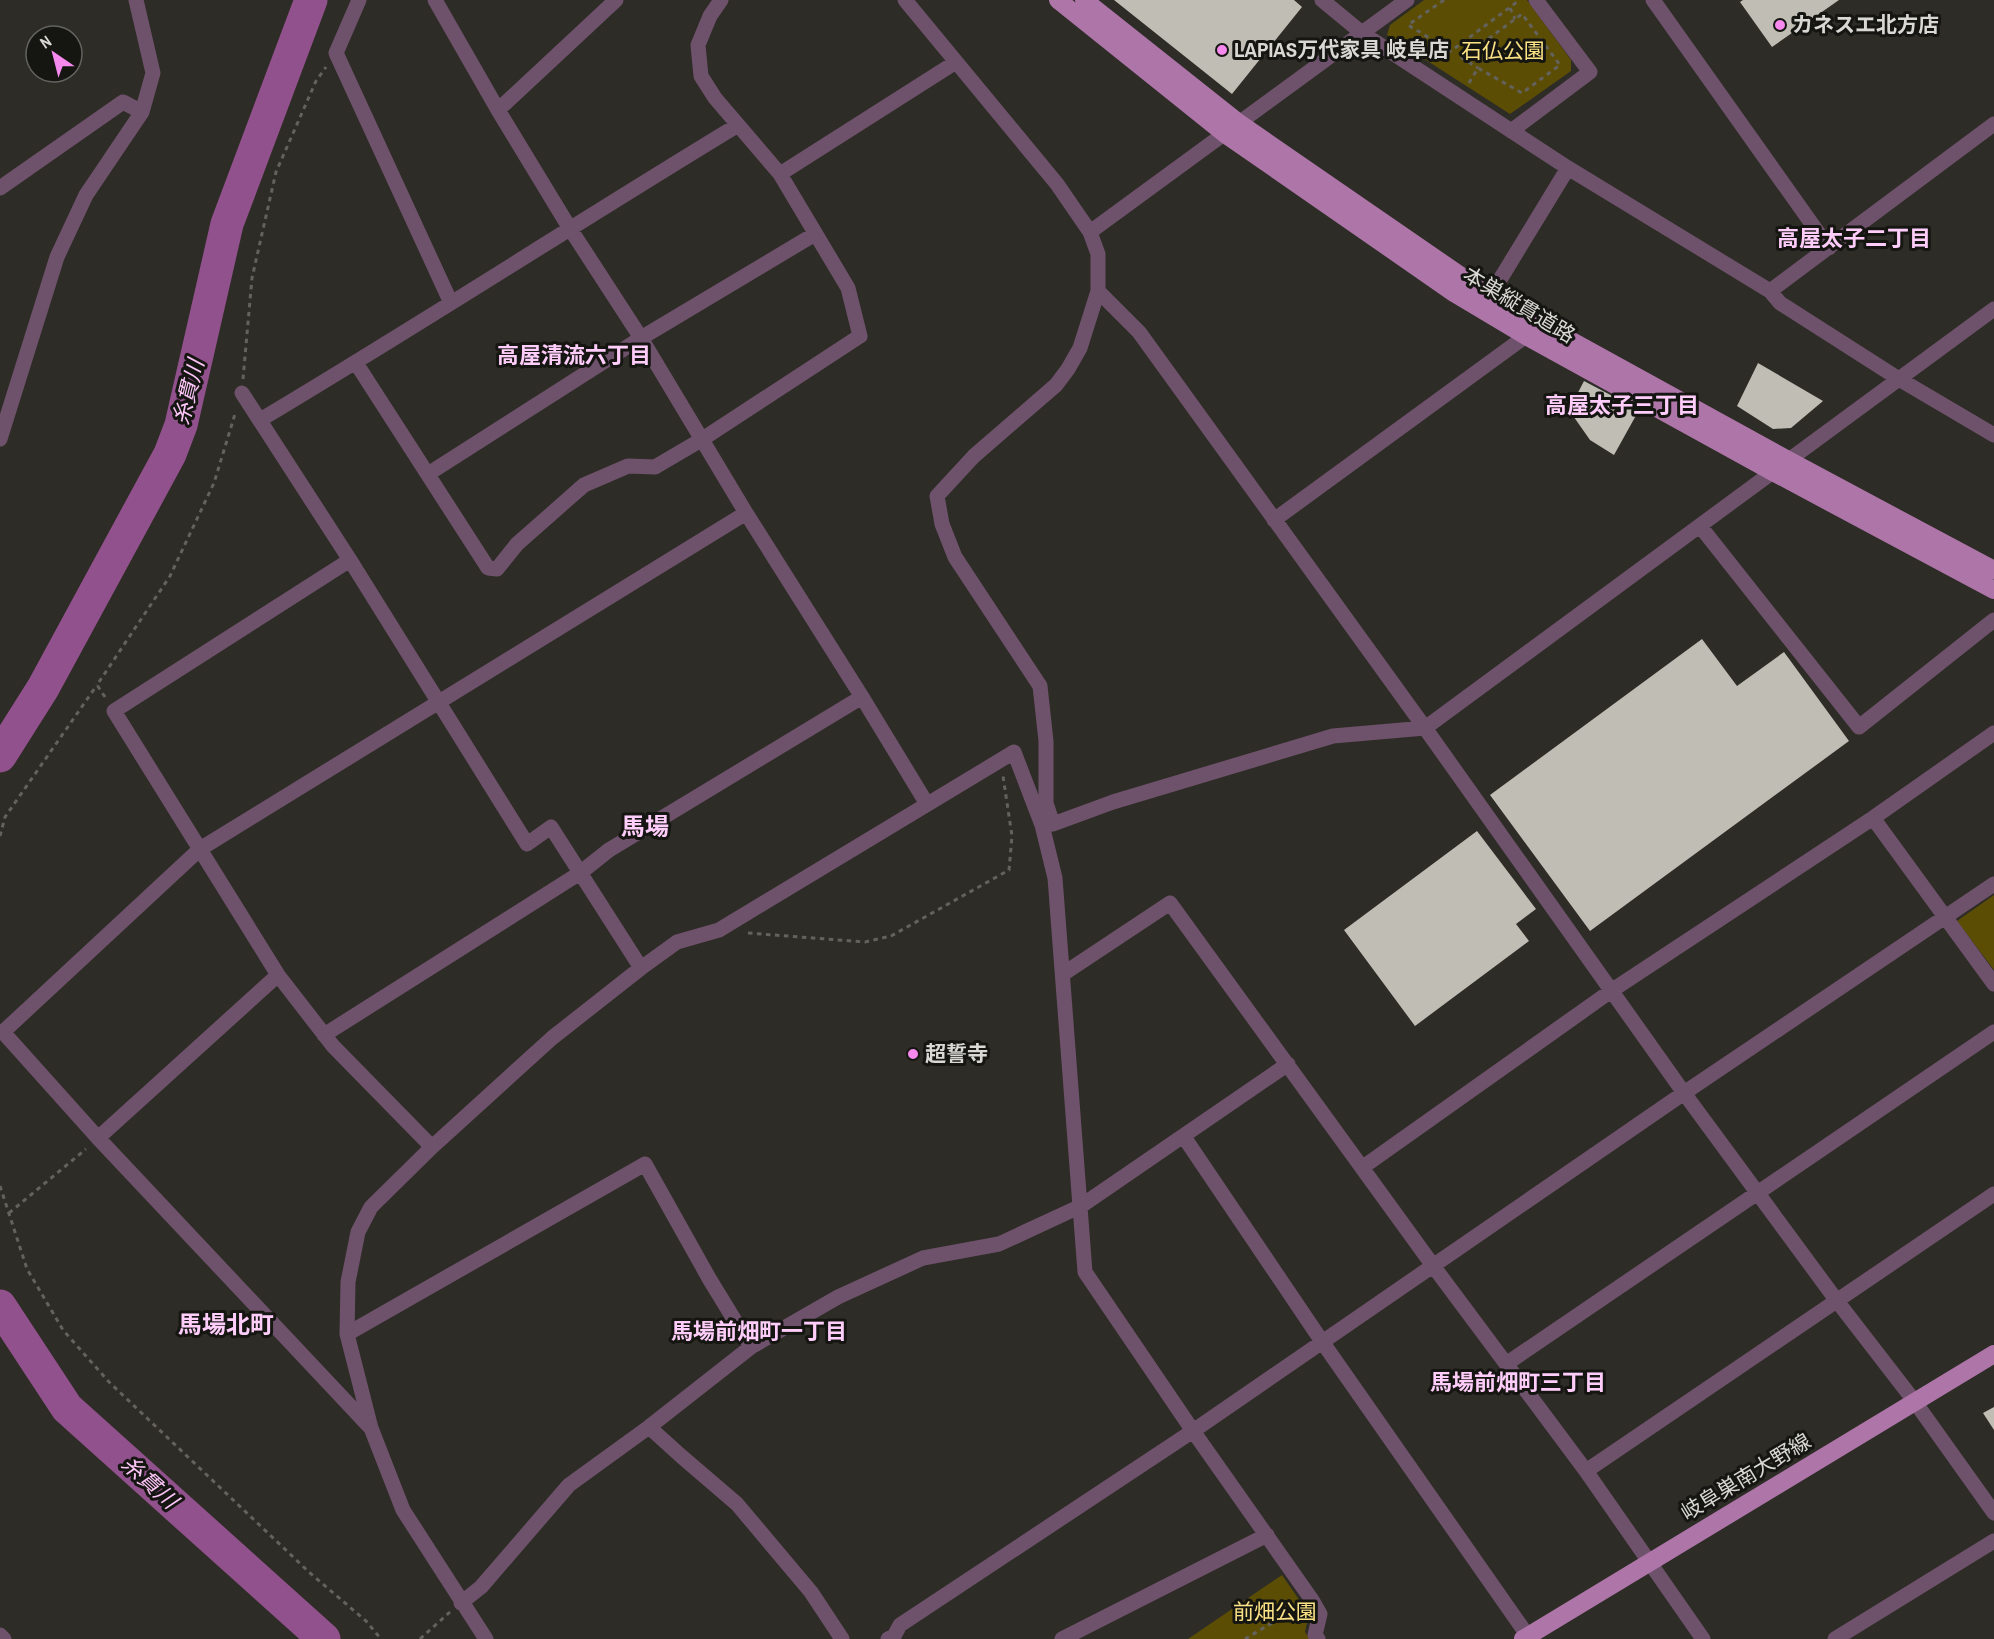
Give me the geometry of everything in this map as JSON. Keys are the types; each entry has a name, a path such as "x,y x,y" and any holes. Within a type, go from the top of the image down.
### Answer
{"main road":[{"name":"本巣縦貫道路","path":"1058,0 1454,293 1788,460 1994,570"},
{"name":"本巣縦貫道路","path":"1084,0 1232,128 1490,296 1531,330 1773,472 1994,590"},
{"name":"岐阜巣南大野線","path":"1527,1638 1650,1561 1994,1354"}],"street":[{"path":"0,439 2,419 57,257 86,195 142,112 153,73 136,0"},
{"path":"359,0 336,53 450,303"},
{"path":"435,0 569,227 641,338 701,440 927,804"},
{"path":"498,110 616,0"},
{"path":"356,363 488,568 497,569 517,544 584,485 628,465 655,467 701,440 860,336 848,288 780,174 715,98 701,76 698,45 710,16 721,0"},
{"path":"905,0 1057,184 1090,232 1098,254 1098,291 1080,348 1068,369 1056,385 974,456 937,496 942,524 955,557 1040,686 1046,741 1047,824 1055,878 1085,1272 1312,1600 1320,1614 1315,1635 1318,1639"},
{"path":"1322,0 1362,33 1568,168 1770,291 1780,303 1899,379 1994,435"},
{"path":"1090,232 1407,0"},
{"path":"1510,130 1590,72 1536,0"},
{"path":"1653,0 1829,248"},
{"path":"780,174 956,62"},
{"path":"0,188 123,102 142,112"},
{"path":"260,420 356,363 569,227 738,124"},
{"path":"1770,291 1994,124"},
{"path":"1490,296 1568,168"},
{"path":"428,474 641,338 815,234"},
{"path":"1098,291 1139,332 1425,728 1684,1093 1837,1301 1915,1402 1994,1513"},
{"path":"1047,824 1334,736 1425,728 1994,309"},
{"path":"1274,520 1531,330"},
{"path":"242,393 350,560 527,844 551,826 641,968"},
{"path":"371,1428 98,1138 3,1032 200,849 746,513"},
{"path":"1700,526 1859,727 1994,620"},
{"path":"350,560 114,711 278,975 324,1035 432,1147"},
{"path":"324,1035 580,873 609,850 862,697"},
{"path":"1363,1167 1611,991 1994,734"},
{"path":"486,1639 403,1510 371,1428 347,1334 348,1282 358,1232 371,1207 432,1147 552,1038 677,942 719,930 1014,752 1047,824"},
{"path":"1872,818 1994,984"},
{"path":"888,1639 894,1636 900,1625 1323,1343 1684,1093 1994,884"},
{"path":"1063,974 1170,903 1434,1267 1586,1471 1704,1639"},
{"path":"98,1138 278,975"},
{"path":"1506,1364 1994,1032"},
{"path":"461,1603 481,1587 569,1485 649,1427 751,1347 838,1297 923,1258 999,1244 1081,1206 1288,1064"},
{"path":"1184,1137 1527,1638"},
{"path":"347,1334 645,1164 710,1280 751,1347"},
{"path":"1586,1471 1994,1194"},
{"path":"649,1427 737,1504 811,1592 842,1639"},
{"path":"1062,1639 1267,1535"},
{"path":"1835,1639 1994,1541"},
{"path":"0,1635 4,1639"}],"path":[{"path":"1444,0 1408,25 1451,51 1510,8 1517,2 1516,0"},
{"path":"1510,8 1515,19"},
{"path":"1522,14 1560,65 1522,93 1462,58 1515,19 1522,14"},
{"path":"1463,43 1473,50"},
{"path":"0,836 5,817 170,576 214,483 242,393 252,278 276,172 316,81 336,53"},
{"path":"1460,97 1478,68"},
{"path":"97,685 114,711"},
{"path":"719,930 865,942 891,936 1009,870 1012,836 1000,760"},
{"path":"9,1214 98,1138"},
{"path":"0,1186 27,1269 63,1330 109,1382 310,1573 366,1621 381,1639"},
{"path":"1245,1639 1253,1637 1312,1600"},
{"path":"420,1639 461,1603"}],"green space":[{"name":"石仏公園","path":"1424,0 1527,0 1571,60 1571,71 1510,114 1387,35 1390,25"},
{"path":"1994,895 1994,970 1957,921"},
{"name":"前畑公園","path":"1282,1575 1309,1614 1305,1632 1310,1639 1188,1639"}],"building":[{"name":"LAPIAS万代家具 岐阜店","path":"1114,0 1294,0 1302,7 1232,94"},
{"name":"カネスエ北方店","path":"1743,0 1839,0 1772,47 1740,2"},
{"path":"1758,363 1823,401 1791,428 1773,429 1737,406"},
{"path":"1584,381 1639,410 1614,455 1590,440 1569,410"},
{"path":"1702,639 1737,686 1784,652 1849,741 1590,931 1490,795"},
{"path":"1477,831 1536,909 1516,924 1529,941 1415,1026 1344,930"},
{"path":"1994,1407 1994,1430 1983,1413"}],"waterway":[{"name":"糸貫川","path":"0,756 43,688 170,454 181,425 227,224 311,0"},
{"name":"糸貫川","path":"0,1306 67,1408 324,1639"}],"place":[{"name":"カネスエ北方店","path":"1780,25"},
{"name":"LAPIAS万代家具 岐阜店","path":"1222,50"},
{"name":"超誓寺","path":"913,1054"}],"district":[{"name":"高屋太子二丁目","path":"1854,238"},
{"name":"高屋清流六丁目","path":"574,355"},
{"name":"高屋太子三丁目","path":"1622,405"},
{"name":"馬場","path":"645,827"},
{"name":"馬場北町","path":"226,1325"},
{"name":"馬場前畑町一丁目","path":"759,1331"},
{"name":"馬場前畑町三丁目","path":"1518,1382"}]}
